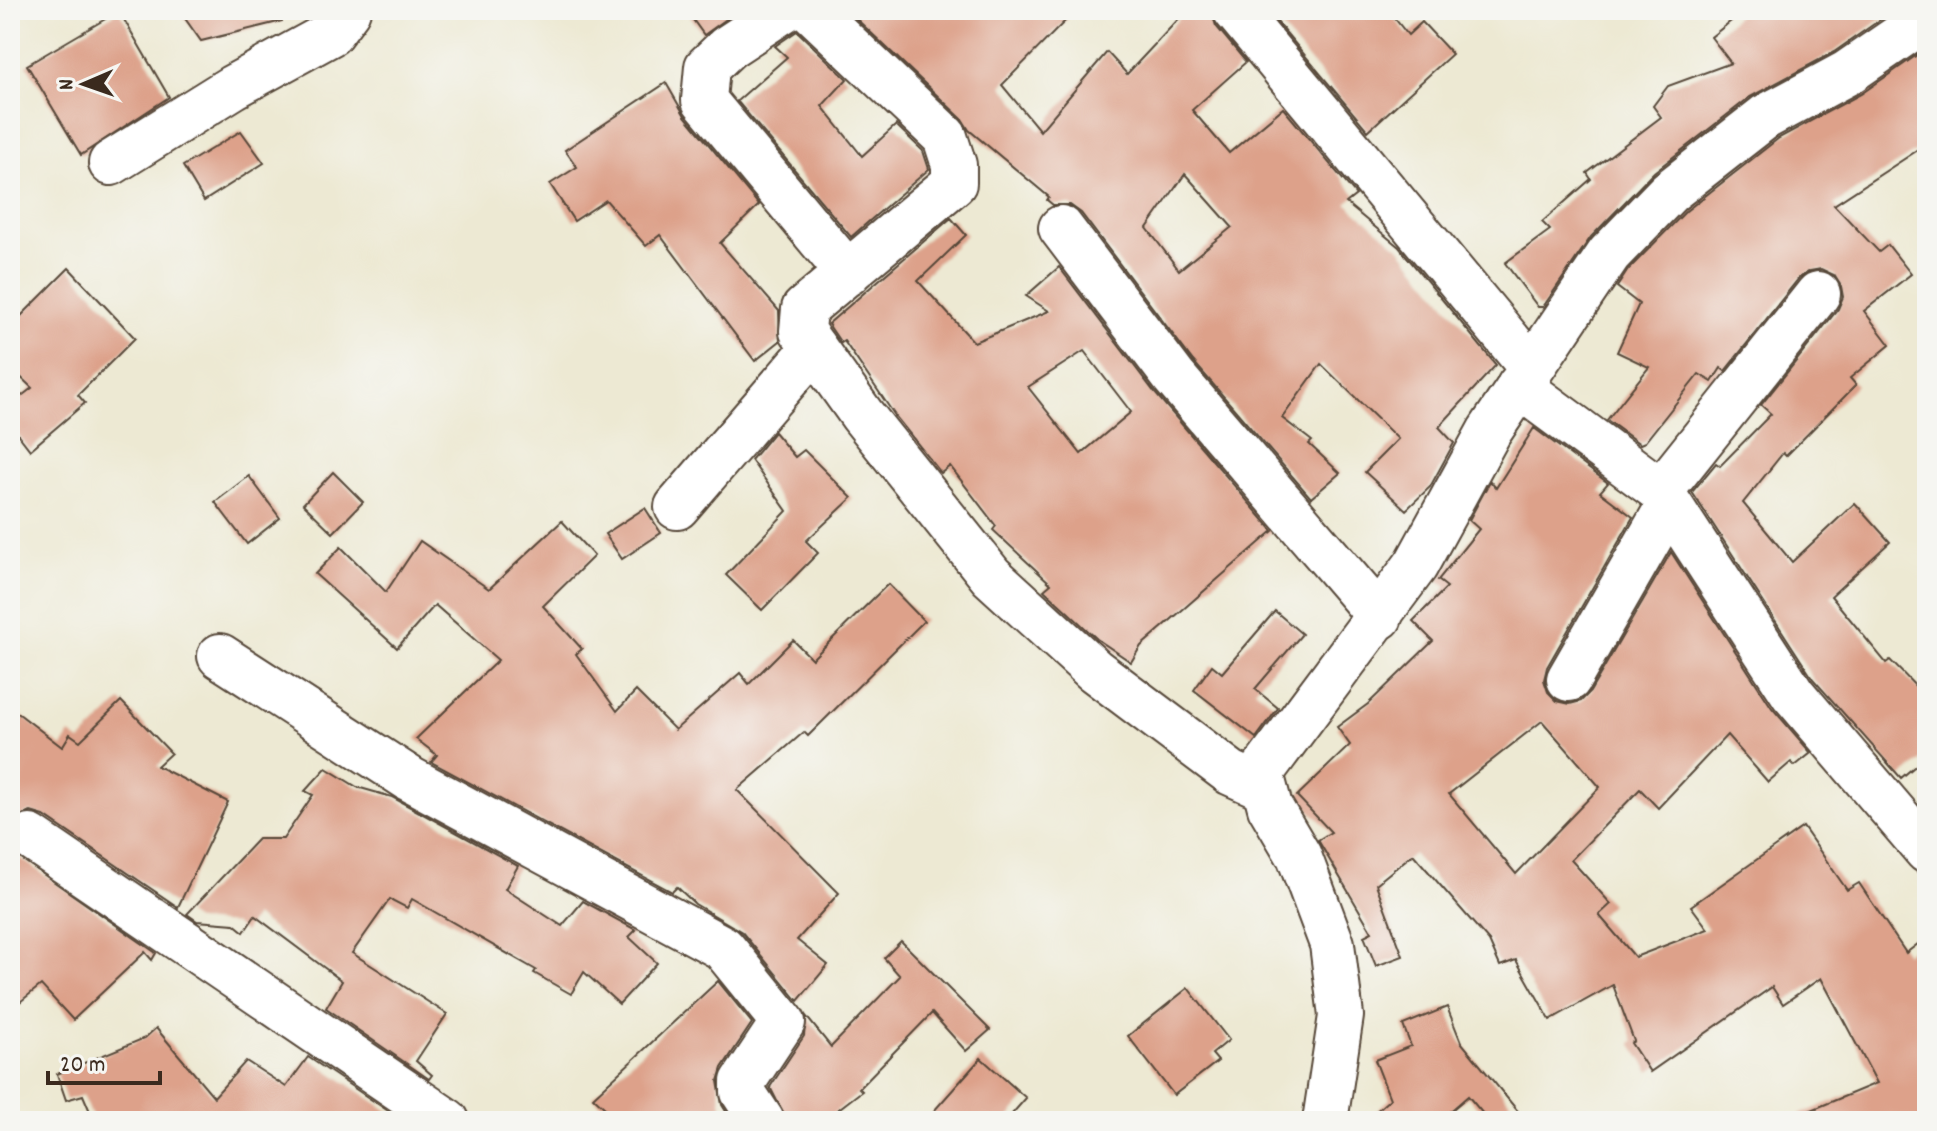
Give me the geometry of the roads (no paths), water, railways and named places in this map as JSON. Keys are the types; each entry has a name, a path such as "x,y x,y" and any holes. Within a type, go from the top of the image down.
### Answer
{"street":[{"path":"111,163 233,87 330,34 348,10"},
{"path":"784,10 728,47 707,67 704,100 848,273"},
{"path":"811,10 945,137 954,165 954,183 804,309 802,331 862,415 991,576 1094,670 1231,773 1262,787"},
{"path":"1235,10 1525,376 1665,498 1793,694 1927,851"},
{"path":"1325,1121 1341,1016 1332,944 1299,856 1262,787 1261,773 1416,565 1489,432 1609,254 1669,192 1765,117 1847,73 1927,18"},
{"path":"1061,228 1174,377 1380,617"},
{"path":"1569,679 1665,498 1818,294"},
{"path":"677,507 814,348"},
{"path":"220,656 410,779 723,948 783,1022 743,1082 743,1092 762,1121"},
{"path":"30,837 447,1121"}]}
